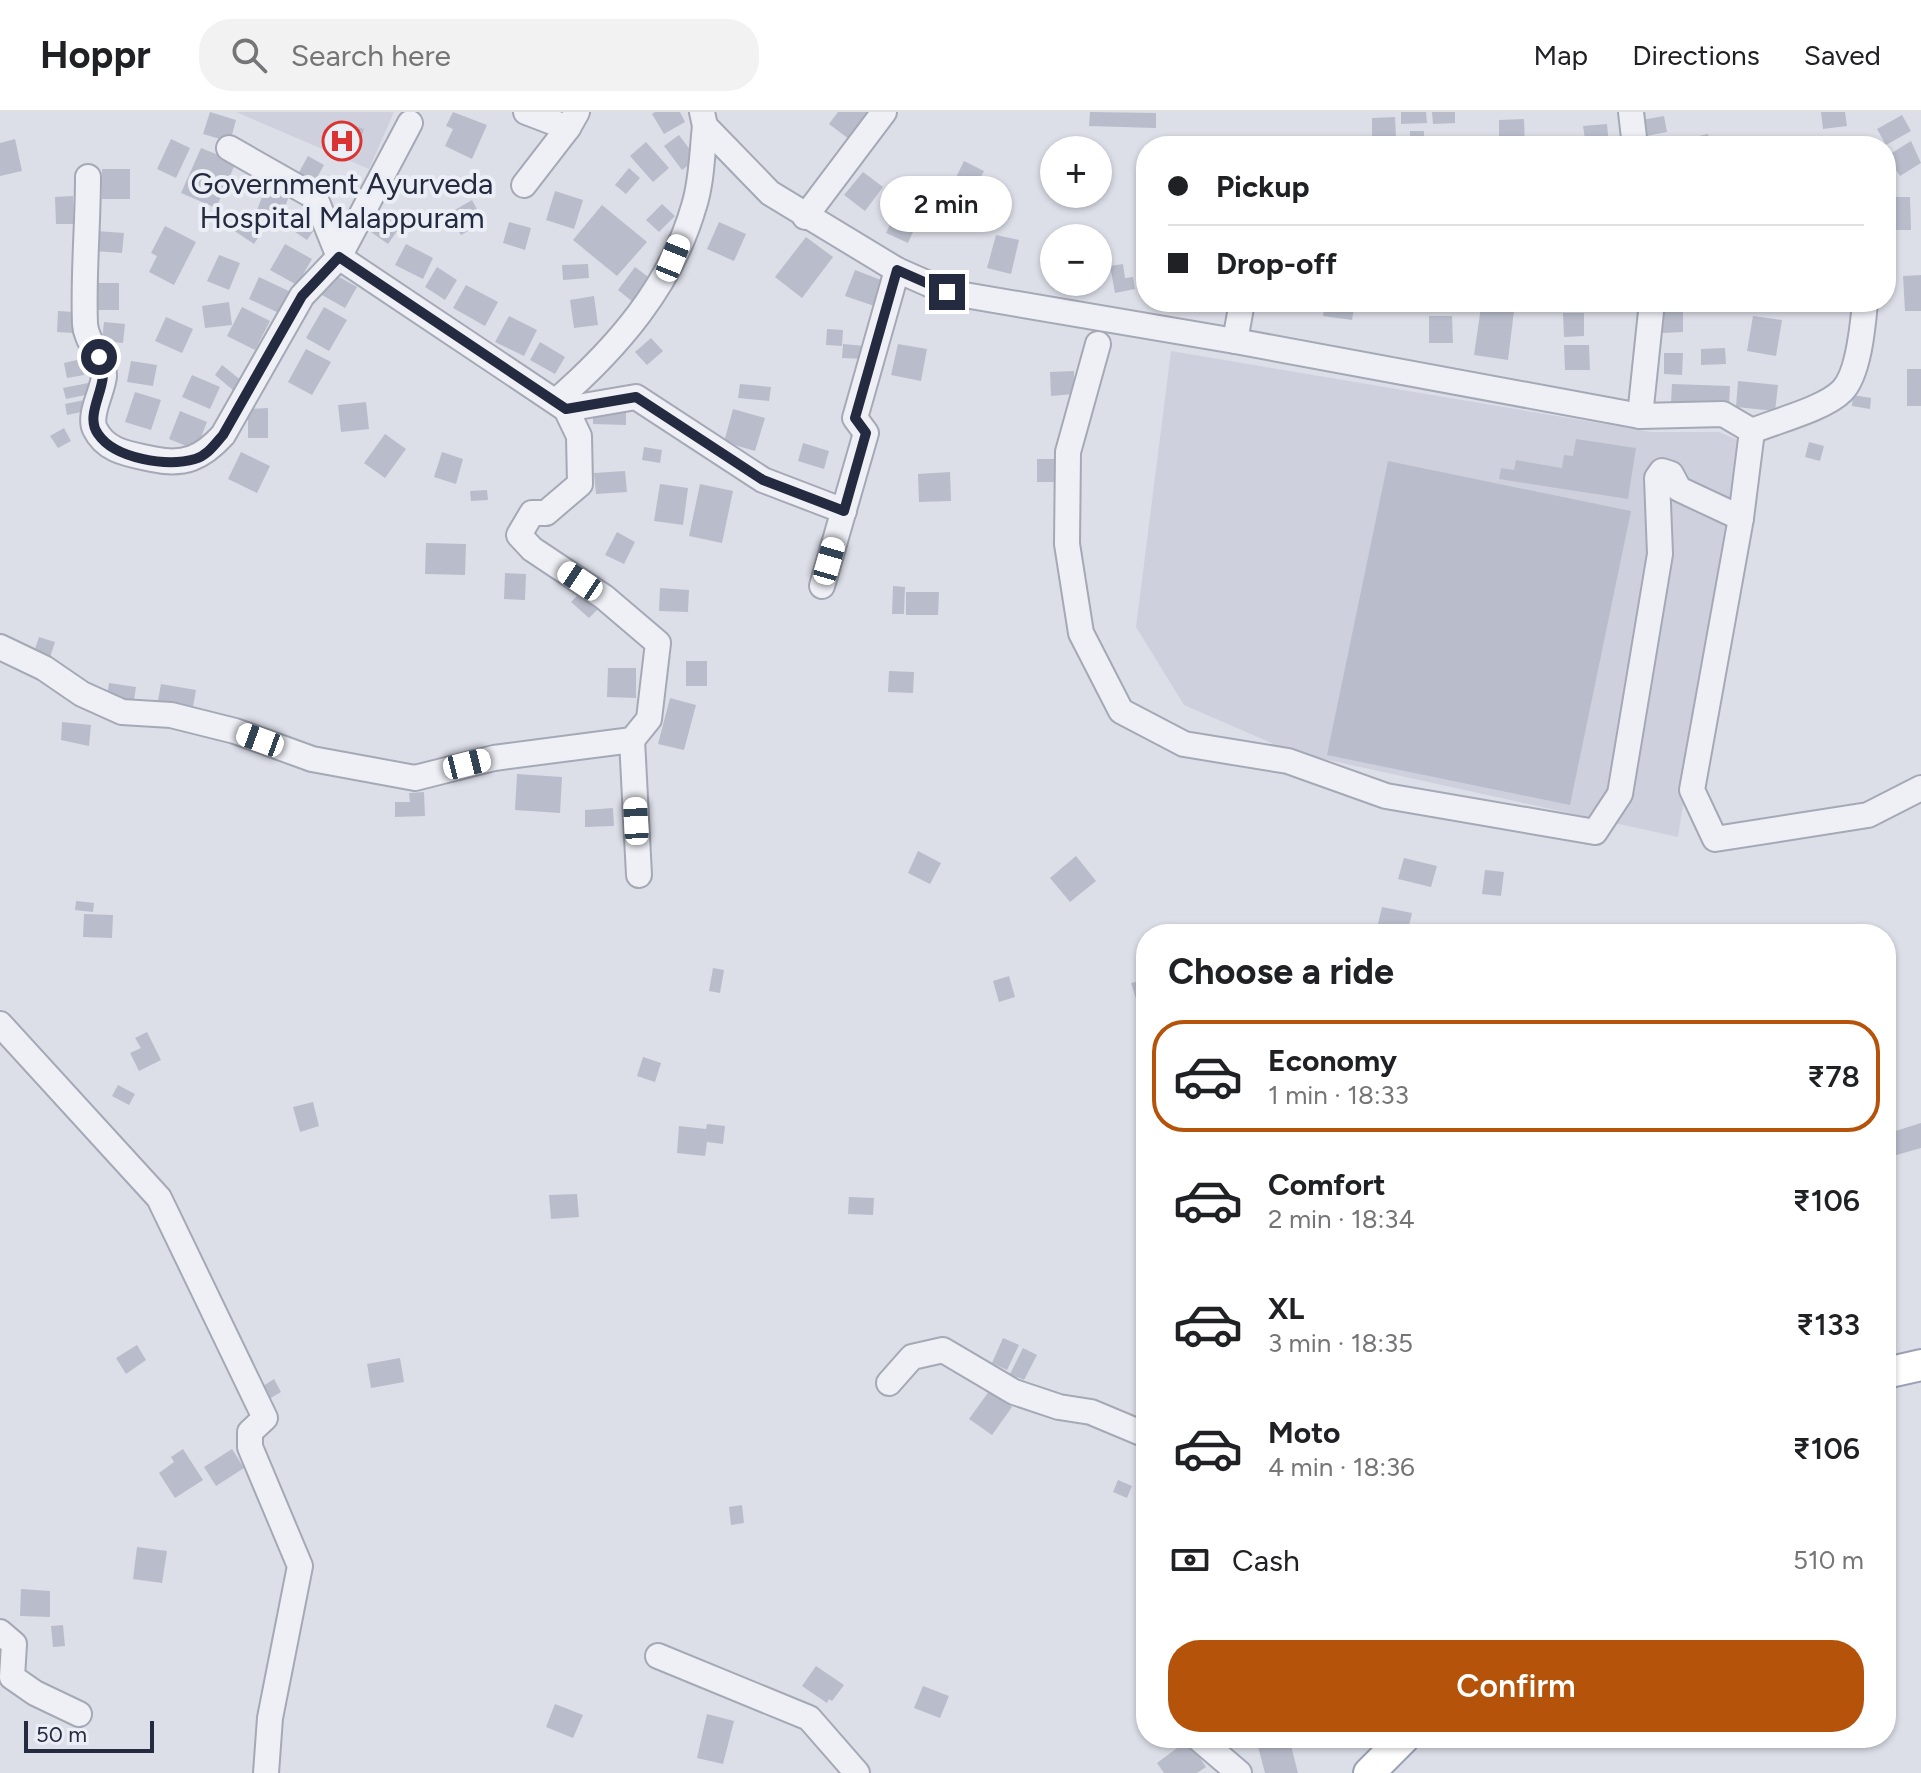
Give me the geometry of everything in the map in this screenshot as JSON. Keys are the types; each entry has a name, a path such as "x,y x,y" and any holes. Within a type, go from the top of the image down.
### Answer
{"main road":[{"path":"1896,1371 1921,1365"},
{"path":"1369,1773 1394,1748"}],"street":[{"path":"524,185 572,120 526,112"},
{"path":"805,217 876,118 884,112"},
{"path":"1631,112 1634,136"},
{"path":"704,119 770,193 897,270 947,292 1235,341 1640,416 1723,414 1752,431"},
{"path":"561,405 601,362 662,284 695,205 704,119"},
{"path":"88,177 85,327 103,364 104,378 93,423 97,433 110,447 126,453 163,461 195,459 207,452 223,435 302,296 339,257 410,123"},
{"path":"229,148 315,197 339,257 561,405 579,436 580,484 546,513 532,513 519,535 532,549 604,597 658,643 649,719 632,740 639,875"},
{"path":"822,586 866,433 855,418 897,270"},
{"path":"1235,341 1240,312"},
{"path":"1640,416 1651,312"},
{"path":"1752,431 1825,402 1843,390 1853,368 1864,312"},
{"path":"1098,344 1068,452 1067,544 1081,633 1121,711 1184,744 1288,761 1386,796 1595,832 1620,794 1660,554 1657,478 1662,471 1671,474 1679,489 1741,518"},
{"path":"561,405 636,397 763,480 844,511"},
{"path":"1752,431 1741,518 1692,790 1715,839 1868,815 1921,788"},
{"path":"0,647 44,668 82,694 122,712 171,715 235,731 312,759 415,778 494,758 632,740"},
{"path":"0,1024 159,1198 265,1418 250,1432 250,1447 300,1566 270,1718 266,1773"},
{"path":"889,1383 912,1357 943,1350 1014,1392 1059,1407 1091,1412 1136,1431"},
{"path":"0,1632 14,1644 12,1677 35,1693 79,1714"},
{"path":"658,1656 809,1718 857,1773"},
{"path":"1210,1748 1239,1773"}],"shaded area":[{"name":"Government Ayurveda Hospital Malappuram","path":"236,112 394,112 369,169"},
{"path":"1171,351 1652,432 1719,432 1740,441 1678,837 1292,752 1184,705 1136,627"}],"building":[{"path":"210,112 236,120 230,142 203,134"},
{"path":"453,112 487,125 472,159 445,146 453,129 446,126"},
{"path":"680,112 685,122 664,134 652,114"},
{"path":"838,112 876,112 853,142 829,124"},
{"path":"1090,112 1156,113 1156,128 1089,126"},
{"path":"1401,112 1426,112 1427,123 1401,124"},
{"path":"1432,112 1455,112 1455,123 1433,124"},
{"path":"1821,112 1845,112 1847,126 1823,129"},
{"path":"1902,115 1911,131 1896,139 1896,136 1881,136 1877,129"},
{"path":"1664,116 1667,132 1646,136 1642,120"},
{"path":"1395,117 1396,136 1372,136 1372,118"},
{"path":"1524,119 1525,136 1499,136 1499,120"},
{"path":"338,120 364,129 355,156 329,147"},
{"path":"1607,124 1608,136 1584,136 1583,126"},
{"path":"1410,131 1424,131 1424,136 1410,136"},
{"path":"679,135 697,159 682,170 664,146"},
{"path":"15,139 22,171 0,176 0,143"},
{"path":"171,139 190,148 176,178 157,169"},
{"path":"1911,141 1921,163 1900,176 1896,170 1896,150"},
{"path":"646,142 669,168 653,182 630,156"},
{"path":"201,148 236,162 216,208 181,193"},
{"path":"308,156 324,165 310,190 294,181"},
{"path":"964,161 984,171 968,202 949,192"},
{"path":"629,168 640,178 626,194 615,185"},
{"path":"102,169 130,169 130,199 102,199"},
{"path":"863,172 883,187 865,211 844,195"},
{"path":"266,187 289,196 280,220 257,210"},
{"path":"555,191 583,200 574,229 546,220"},
{"path":"73,196 74,224 56,224 55,197"},
{"path":"1896,197 1910,197 1911,230 1896,230"},
{"path":"472,200 484,222 461,235 448,214"},
{"path":"662,204 675,216 659,232 646,220"},
{"path":"602,205 647,242 617,276 573,240"},
{"path":"297,212 317,226 307,240 286,226"},
{"path":"896,212 918,221 908,243 886,233"},
{"path":"385,213 402,224 388,244 371,232"},
{"path":"239,215 263,230 254,244 230,228"},
{"path":"509,222 531,228 525,250 503,243"},
{"path":"719,222 746,234 734,261 707,249"},
{"path":"165,226 196,242 174,285 149,272 157,256 151,253"},
{"path":"96,231 124,233 122,253 94,251"},
{"path":"996,235 1019,240 1011,274 987,268"},
{"path":"806,237 833,257 802,298 775,277"},
{"path":"285,244 312,259 297,285 270,270"},
{"path":"406,244 433,258 423,279 395,265"},
{"path":"219,255 240,263 229,290 207,281"},
{"path":"588,264 589,278 563,280 562,265"},
{"path":"1123,264 1125,278 1133,277 1135,289 1115,293 1112,266"},
{"path":"437,267 457,280 445,300 425,287"},
{"path":"635,267 651,279 633,302 618,290"},
{"path":"855,270 889,283 880,308 845,296"},
{"path":"334,274 357,287 345,308 322,295"},
{"path":"1921,275 1921,311 1905,311 1903,276"},
{"path":"259,277 293,293 283,315 249,299"},
{"path":"95,283 119,283 119,310 95,310"},
{"path":"466,285 498,302 485,326 453,308"},
{"path":"594,296 598,325 574,328 570,300"},
{"path":"229,302 232,325 205,328 202,306"},
{"path":"242,307 270,321 255,350 227,336"},
{"path":"324,307 347,320 329,351 306,338"},
{"path":"58,311 75,312 73,333 57,332"},
{"path":"1324,312 1353,312 1352,320 1323,316"},
{"path":"1480,312 1514,312 1508,360 1474,355"},
{"path":"1662,312 1683,312 1683,332 1663,333"},
{"path":"1563,313 1584,313 1584,336 1564,337"},
{"path":"509,316 537,330 524,356 495,342"},
{"path":"1429,316 1452,316 1453,343 1429,343"},
{"path":"1753,316 1782,320 1776,356 1747,351"},
{"path":"166,317 193,329 182,353 155,341"},
{"path":"104,322 125,324 123,343 102,341"},
{"path":"827,329 843,330 842,346 826,345"},
{"path":"651,338 663,351 647,365 635,352"},
{"path":"540,342 565,357 555,374 530,360"},
{"path":"843,344 865,346 864,359 842,358"},
{"path":"898,344 927,349 921,381 891,375"},
{"path":"1564,345 1589,345 1590,370 1565,370"},
{"path":"1725,348 1726,364 1701,365 1701,349"},
{"path":"306,349 331,362 312,395 288,382"},
{"path":"1664,353 1683,353 1682,375 1664,374"},
{"path":"81,359 84,375 67,378 64,363"},
{"path":"131,361 157,365 153,386 127,382"},
{"path":"222,365 242,381 234,391 215,375"},
{"path":"1907,369 1921,369 1921,406 1907,406"},
{"path":"1074,371 1074,394 1051,396 1050,372"},
{"path":"192,375 220,387 210,409 182,397"},
{"path":"1738,381 1778,385 1775,411 1736,407"},
{"path":"88,383 90,394 66,399 63,388"},
{"path":"740,384 771,387 769,401 738,398"},
{"path":"1672,384 1730,386 1729,405 1671,402"},
{"path":"135,392 161,400 151,430 125,422"},
{"path":"1853,395 1871,398 1870,409 1852,406"},
{"path":"89,399 91,410 67,415 65,404"},
{"path":"366,402 369,429 341,432 338,405"},
{"path":"268,408 268,438 248,438 248,409"},
{"path":"593,408 626,409 626,425 593,424"},
{"path":"733,409 765,418 755,451 724,442"},
{"path":"180,411 207,422 196,450 169,439"},
{"path":"64,428 71,441 58,448 50,436"},
{"path":"385,434 406,449 385,478 364,463"},
{"path":"1576,439 1636,448 1628,499 1499,479 1501,468 1514,470 1516,460 1562,468 1564,455 1573,456"},
{"path":"1809,442 1824,446 1820,461 1805,457"},
{"path":"803,443 829,451 824,469 798,461"},
{"path":"644,447 662,450 660,463 642,460"},
{"path":"241,452 270,466 257,493 228,479"},
{"path":"442,452 463,459 456,484 434,477"},
{"path":"1037,459 1061,459 1060,482 1037,482"},
{"path":"1388,461 1631,511 1570,805 1327,755"},
{"path":"625,471 627,492 596,494 594,473"},
{"path":"950,472 951,501 919,502 918,474"},
{"path":"660,484 688,488 683,525 654,521"},
{"path":"700,484 733,491 722,543 689,536"},
{"path":"487,490 488,500 471,501 470,491"},
{"path":"617,532 635,542 624,564 605,555"},
{"path":"426,543 466,544 465,575 425,574"},
{"path":"505,573 526,574 525,600 504,599"},
{"path":"893,586 905,587 904,614 892,614"},
{"path":"660,588 689,590 688,612 659,611"},
{"path":"583,590 600,607 589,618 571,602"},
{"path":"906,592 939,592 938,615 906,615"},
{"path":"39,637 55,642 50,657 34,652"},
{"path":"686,661 707,661 707,686 686,686"},
{"path":"608,668 636,668 636,698 607,697"},
{"path":"889,671 914,672 913,693 888,692"},
{"path":"109,683 136,687 133,706 106,703"},
{"path":"161,684 196,690 192,712 157,706"},
{"path":"670,698 696,705 684,750 658,744"},
{"path":"62,722 91,725 89,746 61,740"},
{"path":"517,774 562,777 560,813 515,810"},
{"path":"424,792 425,816 395,817 395,802 410,802 409,793"},
{"path":"613,808 614,826 585,827 585,810"},
{"path":"918,851 941,863 930,884 908,873"},
{"path":"1076,856 1096,881 1070,902 1050,878"},
{"path":"1404,858 1437,866 1431,887 1398,879"},
{"path":"1485,870 1504,872 1501,896 1482,894"},
{"path":"76,901 94,903 93,912 75,910"},
{"path":"1382,907 1412,913 1409,924 1378,924"},
{"path":"84,914 113,915 112,938 83,937"},
{"path":"713,968 724,970 720,993 709,991"},
{"path":"1009,976 1015,997 999,1002 993,981"},
{"path":"1136,982 1136,999 1131,983"},
{"path":"147,1032 161,1060 139,1071 130,1053 141,1048 135,1038"},
{"path":"643,1057 661,1063 655,1082 637,1076"},
{"path":"118,1085 135,1094 129,1105 112,1096"},
{"path":"313,1102 319,1126 300,1132 293,1107"},
{"path":"1921,1123 1921,1148 1896,1155 1896,1131"},
{"path":"707,1124 725,1126 723,1144 707,1142 705,1156 677,1153 679,1126 706,1129"},
{"path":"577,1194 579,1217 551,1219 549,1195"},
{"path":"849,1197 874,1198 873,1215 848,1214"},
{"path":"1003,1338 1019,1345 1007,1370 992,1363"},
{"path":"137,1345 146,1360 126,1374 116,1358"},
{"path":"1023,1348 1037,1355 1024,1380 1010,1374"},
{"path":"400,1358 404,1382 371,1388 367,1364"},
{"path":"274,1379 281,1392 264,1402 257,1390"},
{"path":"990,1390 1012,1407 992,1435 969,1419"},
{"path":"183,1449 203,1480 175,1498 159,1473 174,1462 171,1457"},
{"path":"232,1449 244,1468 216,1486 204,1467"},
{"path":"1118,1480 1132,1486 1127,1498 1113,1492"},
{"path":"742,1505 744,1523 731,1525 729,1507"},
{"path":"137,1547 167,1551 162,1583 133,1579"},
{"path":"21,1589 50,1591 50,1617 20,1616"},
{"path":"63,1625 65,1646 53,1647 51,1626"},
{"path":"816,1666 844,1685 827,1703 802,1686"},
{"path":"923,1686 949,1696 940,1718 914,1708"},
{"path":"555,1704 583,1715 573,1738 546,1727"},
{"path":"707,1714 734,1721 723,1764 697,1758"},
{"path":"1177,1748 1193,1748 1206,1767 1197,1773 1164,1773 1157,1763"},
{"path":"1258,1748 1292,1748 1298,1773 1265,1773"}],"place":[{"name":"Government Ayurveda Hospital Malappuram","path":"342,141"}],"route":[{"path":"99,357 104,378 93,423 97,433 110,447 163,461 195,459 207,452 223,435 302,296 339,257 566,409 636,397 763,480 844,511 866,433 855,418 897,270 947,292"}]}
